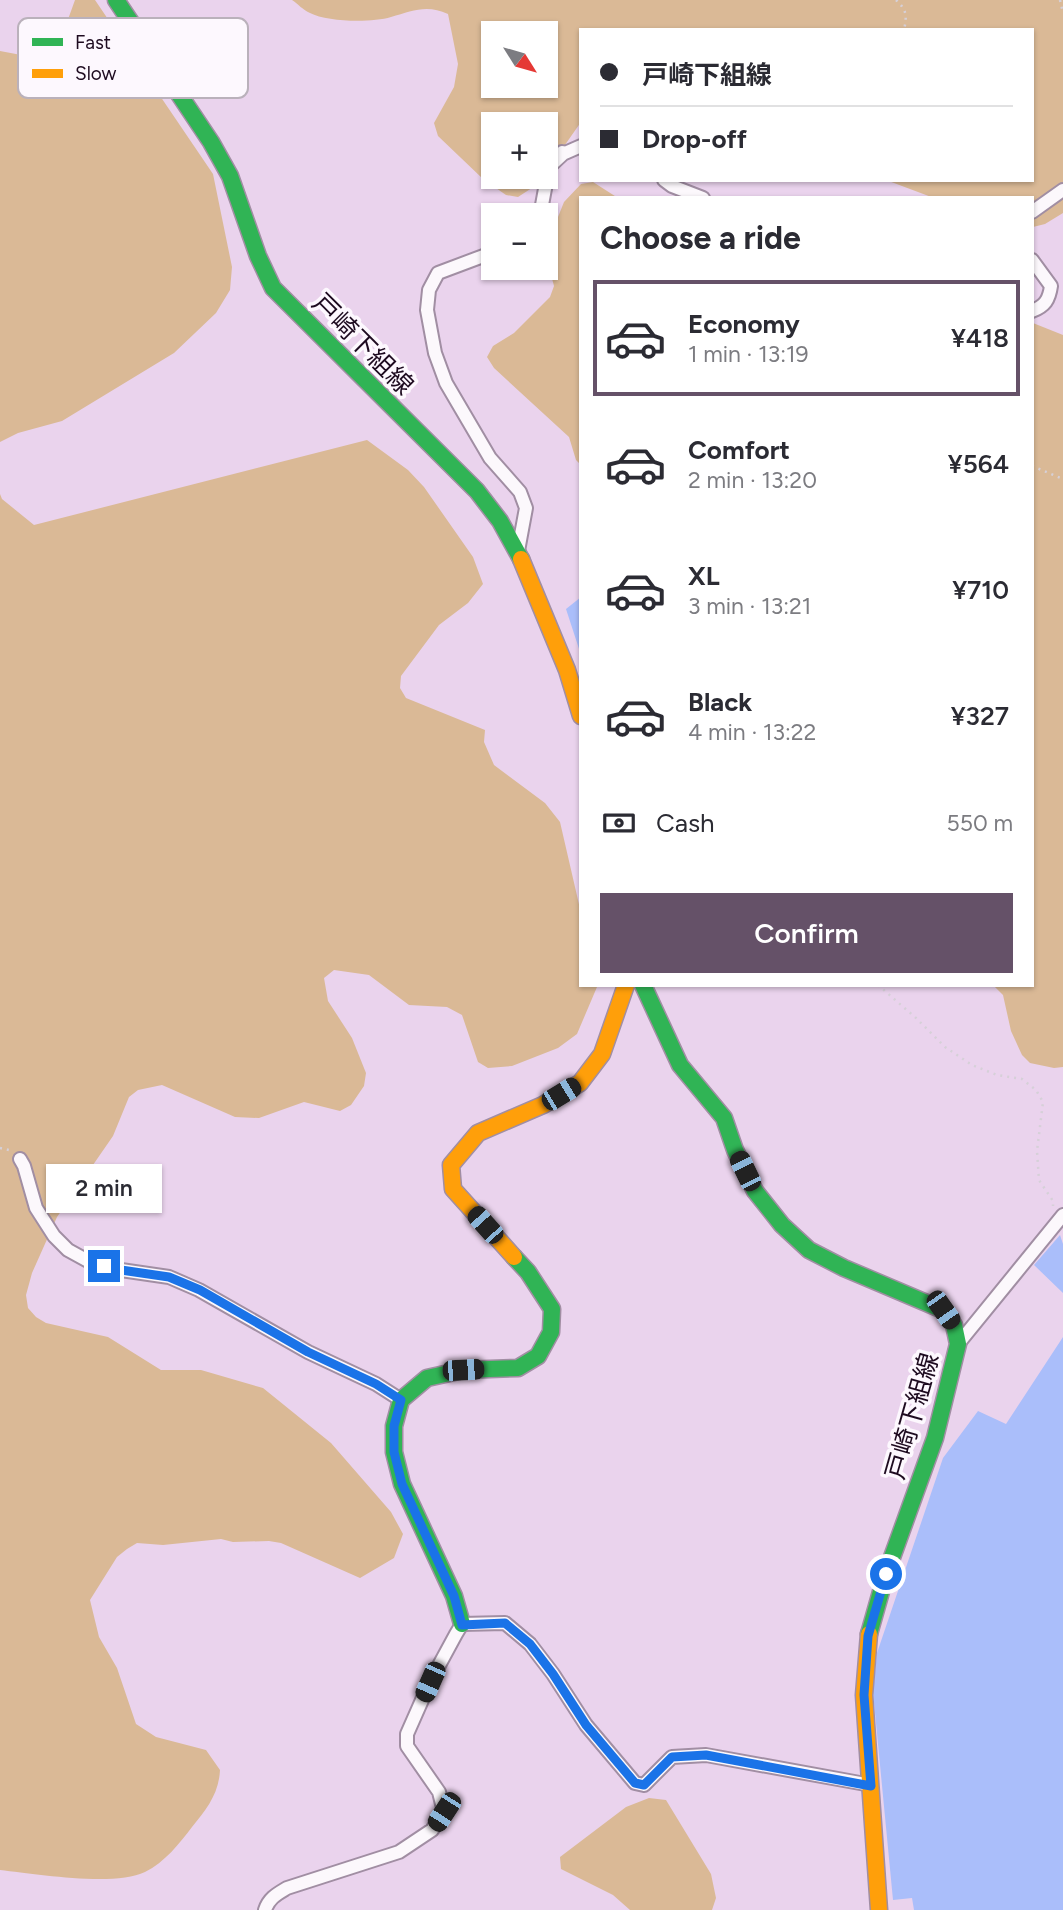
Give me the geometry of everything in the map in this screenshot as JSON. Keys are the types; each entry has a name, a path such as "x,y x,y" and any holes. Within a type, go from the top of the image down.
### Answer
{"main road":[{"name":"戸崎下組線","path":"116,0 128,18"},
{"name":"戸崎下組線","path":"182,98 230,176 258,256 273,288 477,491 500,521 518,551 567,670 579,709"},
{"path":"462,1625 454,1596 402,1484 394,1452 394,1426 401,1400 427,1378 463,1370 518,1368 538,1356 551,1332 552,1309 528,1272 453,1189 451,1166 478,1132 543,1105 580,1083 603,1054 625,987"},
{"name":"戸崎下組線","path":"644,987 680,1065 724,1118 735,1150 755,1191 782,1225 809,1250 943,1310 954,1325 958,1344 935,1438 886,1574 868,1636 864,1695 878,1910"}],"street":[{"path":"542,203 549,167 562,152 579,147"},
{"path":"667,182 698,196"},
{"path":"1034,211 1063,190"},
{"path":"481,257 438,273 429,290 427,310 435,353 446,383 490,458 520,492 526,508 518,551"},
{"path":"1034,263 1051,286 1050,298 1034,310"},
{"path":"20,1159 36,1208 54,1236 68,1250 88,1261 121,1270 169,1277 200,1290 308,1352 376,1384 401,1400"},
{"path":"958,1344 1063,1215"},
{"path":"265,1910 275,1894 287,1888 399,1852 432,1830 444,1812 439,1792 407,1746 407,1734 430,1682 462,1625 505,1623 530,1644 586,1725 635,1783 644,1785 672,1757 706,1755 871,1786"}],"path":[{"path":"896,0 907,16 904,28"},
{"path":"1060,0 1063,13"},
{"path":"1034,467 1063,479"},
{"path":"880,987 945,1047 972,1065 997,1075 1022,1079 1036,1090 1043,1102 1037,1151 1039,1180 1053,1201 1054,1225"}],"shaded area":[{"path":"75,0 95,0 107,18 69,18"},
{"path":"292,0 1063,0 1063,213 1045,224 1034,227 1034,196 929,196 891,182 1034,182 1034,28 579,28 579,125 558,155 558,112 481,112 481,177 438,136 434,123 454,87 458,64 448,14 426,9 372,20 349,21 310,13"},
{"path":"0,51 18,54 18,98 161,98 213,174 232,267 230,290 216,313 174,353 62,421 18,433 0,442"},
{"path":"593,182 615,196 579,196 579,463 569,437 494,368 487,357 493,346 514,333 550,297 554,286 552,280 558,280 558,217 564,202 581,184"},
{"path":"497,189 530,189 518,197 506,195"},
{"path":"1034,323 1063,335 1063,1067 1030,1063 1022,1055 1011,1031 1003,995 995,987 1034,987"},
{"path":"367,440 408,470 424,487 473,557 483,584 468,603 439,625 401,676 400,688 406,698 485,730 484,742 494,765 545,803 560,822 579,904 579,987 597,987 577,1034 558,1048 512,1066 488,1068 478,1062 462,1015 447,1007 409,1005 369,975 334,970 324,978 328,1001 352,1038 366,1073 364,1086 351,1105 340,1111 304,1102 259,1118 235,1117 162,1085 138,1090 129,1097 113,1136 57,1217 32,1273 26,1295 28,1308 36,1317 46,1323 108,1337 161,1370 201,1370 263,1388 331,1443 391,1512 403,1534 394,1558 360,1578 281,1543 269,1541 233,1542 221,1539 163,1545 137,1543 117,1557 90,1600 99,1637 117,1668 136,1724 156,1737 206,1750 220,1770 215,1793 203,1814 177,1846 145,1872 114,1879 0,1870 0,494 2,499 34,525"},
{"path":"649,1798 666,1800 711,1874 716,1898 712,1910 630,1910 613,1895 561,1869 560,1857 626,1807"}],"water":[{"path":"579,599 579,649 566,609"},
{"path":"1060,1235 1063,1244 1063,1293 1034,1265"},
{"path":"1063,1337 1063,1910 914,1910 912,1898 893,1900 873,1692 877,1653 943,1458 978,1411 1006,1424"}],"traffic: fast":[{"path":"116,0 128,18"},
{"path":"182,98 230,176 258,256 273,288 477,491 500,521 521,559"},
{"path":"644,987 680,1065 724,1118 735,1150 755,1191 782,1225 809,1250 844,1268 943,1310 954,1325 958,1344 935,1438 886,1574 869,1634"},
{"path":"462,1624 454,1596 402,1484 394,1452 394,1426 401,1400 427,1378 463,1370 518,1368 538,1356 551,1332 552,1309 528,1272 514,1257"}],"traffic: slow":[{"path":"521,559 567,670 579,709"},
{"path":"514,1257 453,1189 451,1165 478,1133 543,1105 580,1083 602,1054 625,987"},
{"path":"869,1634 864,1695 879,1910"}],"route":[{"path":"104,1266 169,1277 200,1290 308,1352 376,1384 401,1400 394,1426 394,1452 402,1484 454,1596 462,1625 505,1623 530,1644 586,1725 635,1783 644,1785 672,1757 706,1755 871,1786 864,1695 868,1636 886,1574"}]}
